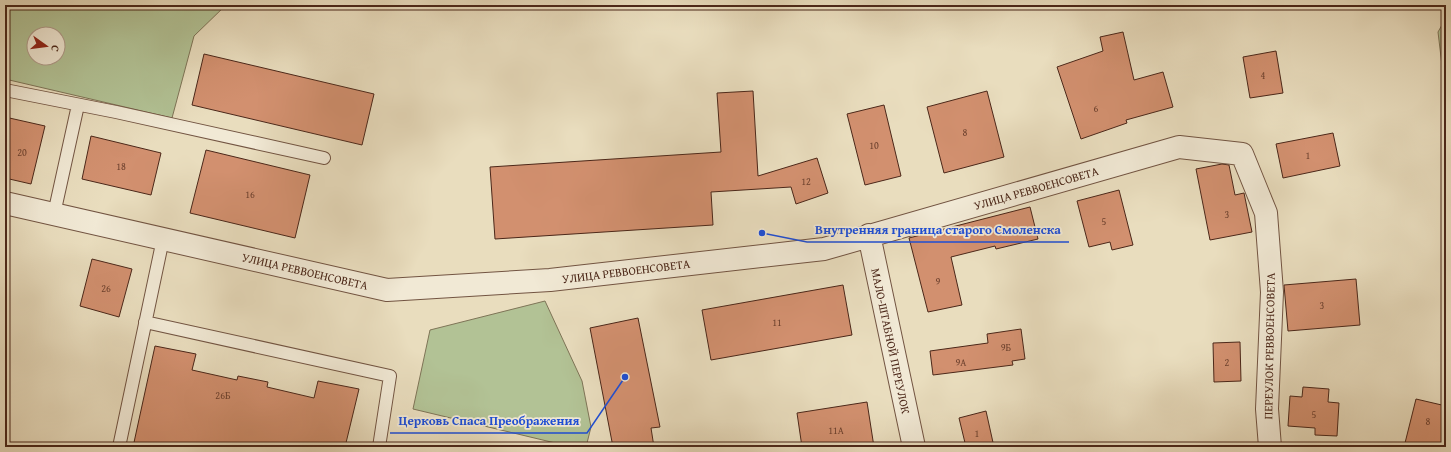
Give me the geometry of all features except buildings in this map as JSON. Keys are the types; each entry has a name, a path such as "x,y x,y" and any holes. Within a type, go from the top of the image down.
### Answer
{"street":[{"name":"УЛИЦА РЕВВОЕНСОВЕТА","path":"5,203 387,290 558,279 824,248 1179,147 1242,154"},
{"name":"ПЕРЕУЛОК РЕВВОЕНСОВЕТА","path":"1242,154 1266,213 1272,292 1267,409 1270,447"},
{"name":"МАЛО-ШТАБНОЙ ПЕРЕУЛОК","path":"869,235 914,447"}],"lane":[{"path":"5,90 324,158"},
{"path":"54,214 78,105"},
{"path":"119,447 163,239"},
{"path":"145,322 390,376 379,447"}],"green space":[{"path":"5,5 226,5 194,36 172,118 5,79"},
{"path":"1446,18 1446,99 1438,32"},
{"path":"545,301 582,381 591,427 586,447 572,447 413,409 430,330"}],"place":[{"name":"Внутренняя граница старого Смоленска","path":"762,233"},
{"name":"Церковь Спаса Преображения","path":"625,377"}]}
